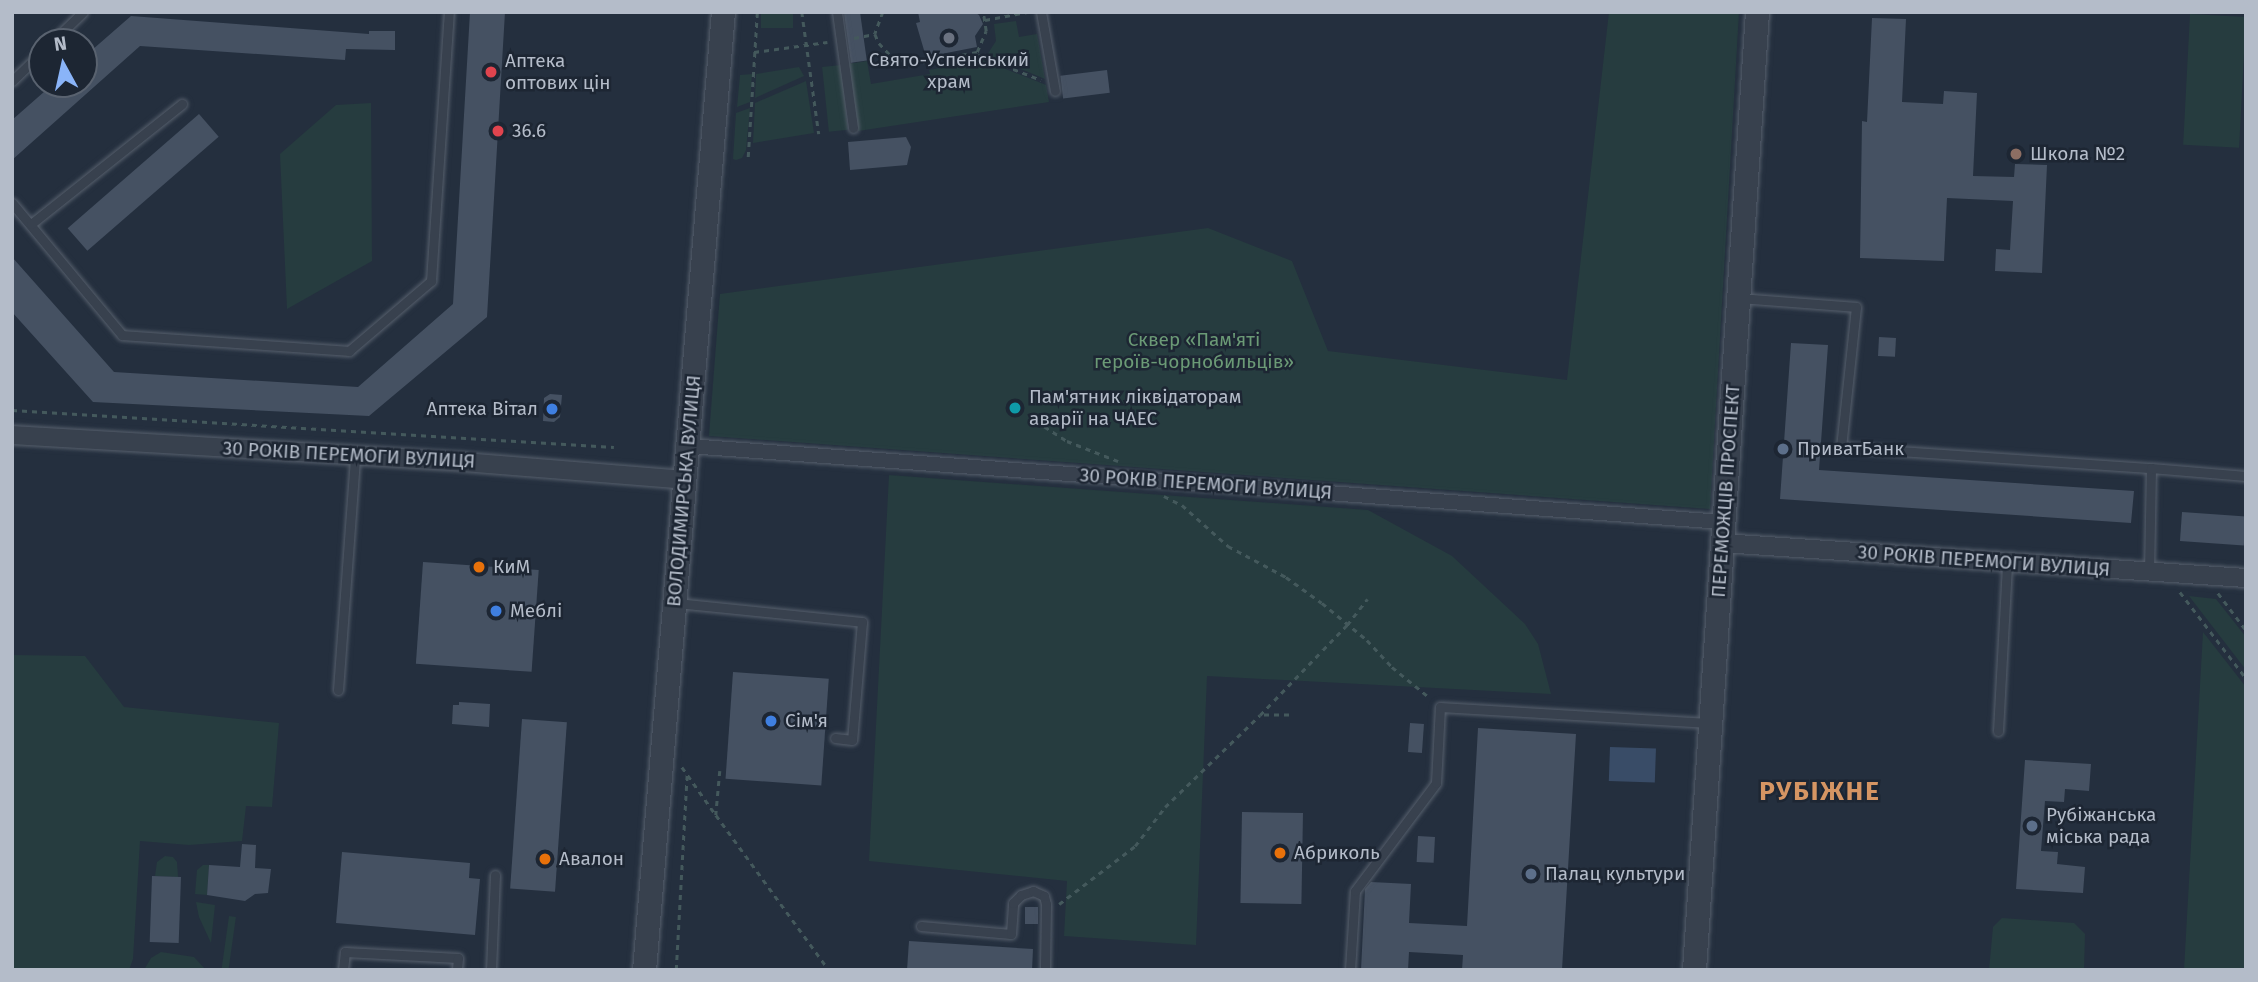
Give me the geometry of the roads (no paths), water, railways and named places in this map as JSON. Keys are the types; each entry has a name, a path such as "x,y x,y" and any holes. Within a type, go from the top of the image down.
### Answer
{"street":[{"name":"ВОЛОДИМИРСЬКА ВУЛИЦЯ","path":"644,970 723,12"},
{"name":"ПЕРЕМОЖЦІВ ПРОСПЕКТ","path":"1694,970 1757,12"},
{"name":"30 РОКІВ ПЕРЕМОГИ ВУЛИЦЯ","path":"12,435 685,480"},
{"name":"30 РОКІВ ПЕРЕМОГИ ВУЛИЦЯ","path":"688,446 1723,533 2007,563 2246,578"}],"lane":[{"path":"66,28 83,12"},
{"path":"12,203 122,335 349,351 431,281 449,12"},
{"path":"836,12 853,128"},
{"path":"1041,12 1055,88"},
{"path":"12,81 28,66"},
{"path":"31,224 182,104"},
{"path":"1738,298 1856,307 1841,447 2246,476"},
{"path":"338,690 355,456"},
{"path":"2149,572 2151,468"},
{"path":"1998,731 2007,563"},
{"path":"675,602 862,622 852,740 835,738"},
{"path":"1350,970 1355,891 1436,783 1440,707 1710,723"},
{"path":"491,970 495,875"},
{"path":"921,926 1011,934 1013,902 1021,895 1033,891 1044,896 1045,970"},
{"path":"343,970 345,951 458,958 457,970"}],"water":[{"path":"1610,747 1656,749 1655,783 1609,781"}],"place":[{"name":"Свято-Успенський храм","path":"949,38"},
{"name":"Аптека оптових цін","path":"491,72"},
{"name":"36.6","path":"498,131"},
{"name":"Школа №2","path":"2016,154"},
{"name":"Пам'ятник ліквідаторам аварії на ЧАЕС","path":"1015,408"},
{"name":"Аптека Вітал","path":"552,409"},
{"name":"ПриватБанк","path":"1783,449"},
{"name":"КиМ","path":"479,567"},
{"name":"Меблі","path":"496,611"},
{"name":"Сім'я","path":"771,721"},
{"name":"Рубіжанська міська рада","path":"2032,826"},
{"name":"Абриколь","path":"1280,853"},
{"name":"Авалон","path":"545,859"},
{"name":"Палац культури","path":"1531,874"}],"district":[{"name":"РУБІЖНЕ","path":"1820,792"}],"park label":[{"name":"Сквер «Пам'яті героїв-чорнобильців»","path":"1194,351"}]}
